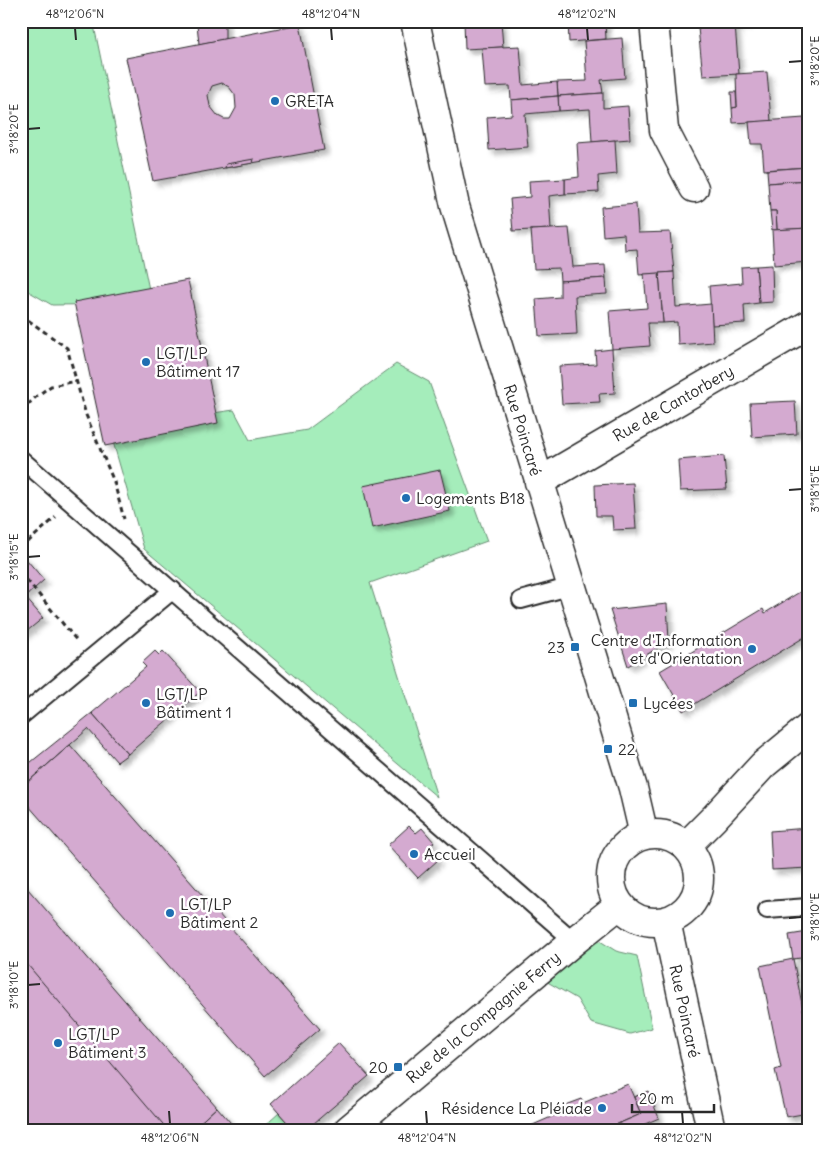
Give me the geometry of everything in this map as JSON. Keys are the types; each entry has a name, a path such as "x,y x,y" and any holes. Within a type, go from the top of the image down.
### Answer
{"street":[{"name":"Rue Poincaré","path":"415,21 455,206 633,788 644,835"},
{"path":"654,21 664,130 694,188"},
{"name":"Rue de Cantorbery","path":"539,482 808,325"},
{"path":"686,846 763,765 808,728"},
{"path":"659,834 674,838 686,846 694,857 699,870 699,883 695,896 688,907 678,916 666,921 652,923 628,914 612,892 610,877 613,863 620,850 631,841 644,835 659,834"},
{"name":"Rue de la Compagnie Ferry","path":"348,1130 619,904"},
{"name":"Rue Poincaré","path":"666,921 711,1130"}],"lane":[{"path":"21,459 574,940"},
{"path":"522,600 572,586"},
{"path":"21,716 173,590"},
{"path":"767,910 808,907"}],"path":[{"path":"21,315 66,348 86,414 114,482 136,558"},
{"path":"21,411 51,386 76,381"},
{"path":"21,548 72,502"},
{"path":"21,573 91,658"}],"green space":[{"path":"21,21 93,21 152,304 52,305 21,287"},
{"path":"396,364 429,382 487,541 370,583 437,797 144,549 109,428 234,410 250,440 307,430"},
{"path":"600,941 616,951 637,956 652,1028 630,1034 591,1023 577,999 544,980 589,944"},
{"path":"279,1113 294,1130 260,1130"}],"building":[{"path":"225,21 225,39 199,44 197,24"},
{"path":"464,21 501,21 503,47 465,49"},
{"path":"568,21 605,21 606,39 569,42"},
{"path":"706,21 745,21 745,24 707,27"},
{"name":"GRETA","path":"300,24 324,150 153,181 126,58","holes":["222,83 229,87 235,95 236,108 230,119 224,119 218,116 210,106 208,95 212,86"]},
{"path":"735,25 739,74 703,76 698,28"},
{"path":"622,38 625,78 601,80 603,93 558,96 557,82 587,81 584,41"},
{"path":"520,46 523,85 557,82 558,96 511,100 510,86 485,87 482,48"},
{"path":"767,72 771,121 733,123 732,108 737,107 736,74"},
{"path":"731,92 736,92 737,107 732,108"},
{"path":"603,93 603,108 628,106 630,139 592,142 590,109 559,111 558,96"},
{"path":"558,96 559,111 525,114 528,147 489,150 487,117 512,115 511,100"},
{"path":"804,118 808,167 764,170 762,144 751,144 749,122"},
{"path":"615,140 617,174 598,176 599,192 565,194 565,179 579,177 577,143"},
{"path":"254,159 253,163 225,168 226,164"},
{"path":"808,167 808,180 768,183 767,170"},
{"path":"565,179 565,194 549,196 551,229 513,231 510,199 530,197 529,181"},
{"path":"808,180 808,228 777,230 776,211 770,211 768,183"},
{"path":"636,204 638,233 670,232 674,272 639,275 637,249 625,250 624,234 603,236 601,207"},
{"path":"770,211 776,211 777,230 772,230"},
{"path":"569,228 573,267 605,265 606,278 560,281 559,268 534,269 531,230"},
{"path":"808,228 808,262 774,265 772,230"},
{"path":"772,265 773,302 759,303 756,266"},
{"path":"756,266 759,303 744,305 745,323 712,325 709,286 742,283 741,267"},
{"path":"674,272 676,307 711,304 713,342 678,345 677,322 663,323 659,273"},
{"path":"659,273 663,323 648,323 650,346 612,349 609,311 647,308 644,274"},
{"path":"606,278 607,294 575,296 577,334 539,336 536,299 560,297 560,281"},
{"name":"LGT/LP Bâtiment 17","path":"188,280 218,423 105,446 74,302"},
{"path":"612,349 615,393 599,394 600,402 562,404 559,366 596,364 595,351"},
{"path":"795,401 797,434 752,437 750,403"},
{"path":"724,456 727,489 680,491 678,460"},
{"name":"Logements B18","path":"440,470 450,511 372,528 363,486"},
{"path":"633,483 636,529 613,530 612,516 596,516 595,485"},
{"path":"21,553 44,580 25,597 43,618 21,636"},
{"path":"808,587 808,635 683,711 660,671 763,609 765,613"},
{"path":"667,604 669,641 628,666 610,610"},
{"name":"LGT/LP Bâtiment 1","path":"155,651 159,655 163,651 200,692 128,754 92,713 146,667 142,663"},
{"path":"92,713 128,754 117,762 88,729 21,788 21,770"},
{"name":"LGT/LP Bâtiment 2","path":"70,745 320,1029 265,1076 21,797 21,788"},
{"name":"Accueil","path":"409,826 416,833 422,828 434,842 427,848 438,860 418,878 388,845"},
{"path":"808,828 808,868 772,870 770,831"},
{"path":"21,881 217,1107 192,1130 21,1130"},
{"path":"808,932 808,957 793,959 789,935"},
{"name":"LGT/LP Bâtiment 3","path":"21,957 168,1130 21,1130"},
{"path":"793,959 808,1034 808,1113 786,1117 775,1070 781,1068 760,966"},
{"path":"339,1043 369,1076 306,1130 294,1130 271,1104"},
{"name":"Résidence La Pléiade","path":"628,1084 641,1114 613,1126 614,1130 527,1130 526,1128 567,1110 565,1105 581,1099 583,1103"},
{"path":"648,1091 659,1118 631,1130 614,1130 613,1126 641,1114 634,1097"},
{"path":"217,1107 237,1130 192,1130"}],"place":[{"name":"GRETA","path":"275,101"},
{"name":"LGT/LP Bâtiment 17","path":"146,362"},
{"name":"Logements B18","path":"406,498"},
{"name":"23","path":"575,647"},
{"name":"Centre d'Information et d'Orientation","path":"752,649"},
{"name":"LGT/LP Bâtiment 1","path":"146,703"},
{"name":"Lycées","path":"633,703"},
{"name":"22","path":"608,749"},
{"name":"Accueil","path":"414,854"},
{"name":"LGT/LP Bâtiment 2","path":"170,913"},
{"name":"LGT/LP Bâtiment 3","path":"58,1043"},
{"name":"20","path":"398,1067"},
{"name":"Résidence La Pléiade","path":"602,1108"}]}
